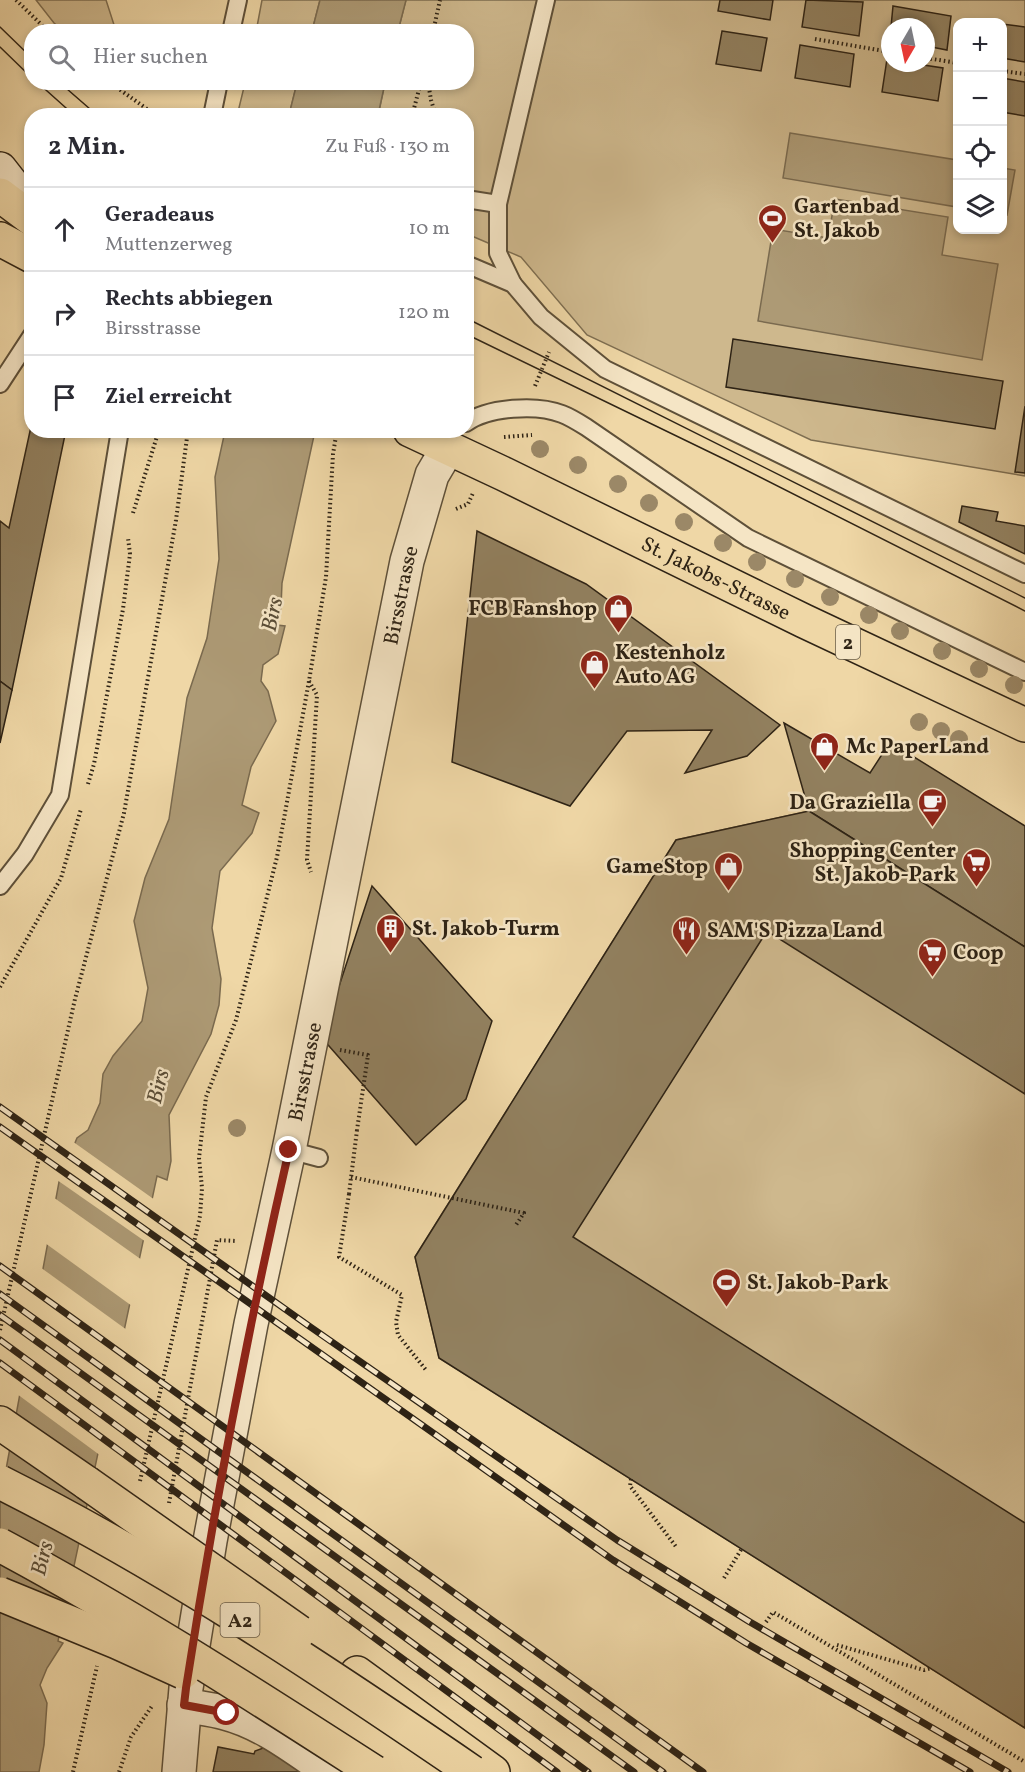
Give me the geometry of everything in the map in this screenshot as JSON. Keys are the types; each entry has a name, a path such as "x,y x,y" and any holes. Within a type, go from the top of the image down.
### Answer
{"main road":[{"path":"0,195 24,213"},
{"path":"0,239 24,252"},
{"name":"St. Jakobs-Strasse","path":"466,438 1025,725"},
{"path":"0,1422 357,1673 493,1772"},
{"name":"A2","path":"0,1482 98,1534 290,1650 472,1772"},
{"name":"A2","path":"0,1545 226,1676 374,1772"},
{"path":"0,1594 175,1668 251,1711 350,1772"}],"street":[{"path":"0,169 24,200"},
{"name":"Birsstrasse","path":"179,1772 170,1703 210,1541 267,1246 304,1154 407,561 432,475 455,438"},
{"path":"170,1703 227,1713 254,1724 279,1737 330,1772"}],"lane":[{"path":"233,24 238,0"},
{"path":"546,0 498,204 498,254 513,284 541,317 605,369 1025,574"},
{"path":"214,108 217,90"},
{"path":"474,200 498,204"},
{"path":"474,267 513,284"},
{"path":"0,384 24,347"},
{"path":"474,420 478,416 534,408 562,414 586,427 748,538 1025,672"},
{"path":"0,886 25,854 60,795 119,438"}],"path":[{"path":"435,24 440,0"},
{"path":"17,1 41,24"},
{"path":"815,39 881,50"},
{"path":"935,59 953,62"},
{"path":"1007,72 1025,74"},
{"path":"120,90 146,108"},
{"path":"414,108 419,90"},
{"path":"429,90 434,108"},
{"path":"559,332 535,387 569,404 562,414"},
{"path":"531,378 537,381"},
{"path":"0,1330 75,999 124,813 176,520 187,438"},
{"path":"139,1484 200,1216 202,1188 199,1158 206,1097 236,1020 277,856 326,577 336,438"},
{"path":"309,681 317,695 307,860 313,880"},
{"path":"368,1055 350,1194 339,1257 402,1295 396,1322 398,1335 426,1370"},
{"path":"351,1178 524,1213 516,1225"},
{"path":"168,1509 217,1240 241,1241 267,1246"},
{"path":"631,1479 630,1486 677,1548"},
{"path":"724,1578 742,1548"},
{"path":"766,1622 773,1612 1025,1762"},
{"path":"837,1645 924,1670 932,1668"},
{"path":"73,1772 99,1659"},
{"path":"119,1772 130,1737 170,1703"}],"shaded area":[{"path":"36,0 106,0 114,24 55,24"},
{"path":"262,0 320,0 314,24 258,24"},
{"name":"Gartenbad St. Jakob","path":"406,0 1025,0 1025,476 811,440 587,335 521,257 474,237 474,108 380,108 384,90 474,90 474,24 400,24"},
{"path":"243,90 295,90 291,108 239,108"},
{"name":"St. Jakob-Park","path":"809,811 1025,947 1025,1728 439,1358 415,1257 676,840"}],"water":[{"path":"320,0 406,0 400,24 314,24"},
{"path":"295,90 383,90 380,108 291,108"},
{"path":"790,133 953,159 953,206 783,178"},
{"path":"1007,169 1015,170 1007,215"},
{"path":"835,199 948,217 942,255 998,264 982,360 758,321 773,229 828,238"},
{"name":"Birs","path":"223,438 313,438 282,583 281,607 277,625 285,626 278,654 263,665 261,681 268,691 276,721 251,767 242,805 259,813 252,833 220,871 212,928 221,979 219,1005 211,1034 169,1115 171,1161 167,1180 157,1176 58,1641 63,1643 47,1668 40,1685 47,1703 44,1745 39,1772 0,1772 0,1502 59,1182 77,1138 88,1130 100,1103 103,1074 113,1056 142,1021 148,988 134,921 145,878 169,819 187,698 207,638 219,559 215,477"}],"pier":[{"path":"72,1141 155,1200 146,1242 57,1180"},
{"path":"53,1197 142,1260 132,1306 45,1243"},
{"path":"40,1267 127,1330 101,1456 17,1394"}],"building":[{"path":"720,0 773,0 770,20 718,11"},
{"path":"806,0 863,2 859,36 802,27"},
{"path":"893,6 951,16 947,50 935,48 935,18 892,18"},
{"path":"1007,25 1025,27 1025,62 1007,59"},
{"path":"722,31 767,38 761,71 716,64"},
{"path":"800,45 854,54 850,87 795,78"},
{"path":"935,67 943,68 938,101 882,92 885,72 935,72"},
{"path":"1007,79 1025,82 1025,116 1007,113"},
{"path":"733,339 1003,381 995,429 726,387"},
{"path":"1025,406 1025,473 1015,472"},
{"path":"29,438 64,438 12,690 0,681 0,521 9,528"},
{"path":"962,506 998,512 996,521 1025,526 1025,554 959,522"},
{"name":"Kestenholz Auto AG","path":"477,531 586,584 780,725 747,756 685,773 712,730 627,731 570,806 452,762"},
{"path":"0,681 12,690 0,743"},
{"name":"Shopping Center St. Jakob-Park","path":"784,723 870,773 890,742 1025,826 1025,947 809,811"},
{"path":"809,811 1025,947 1025,1094 767,931 573,1237 1025,1523 1025,1728 439,1358 415,1257 676,840"},
{"name":"St. Jakob-Turm","path":"372,886 492,1021 466,1099 416,1145 322,1038"},
{"path":"274,1744 313,1772 213,1772 218,1747 254,1754 255,1751"}],"tram line":[{"path":"0,27 24,50"},
{"path":"0,47 24,70"},
{"path":"46,90 66,108"},
{"path":"68,90 89,108"},
{"path":"474,322 1025,598"},
{"path":"474,338 726,460 1025,611"}],"railway":[{"path":"0,1107 617,1540 750,1622 1008,1772"},
{"path":"0,1127 613,1560 746,1643 970,1772"},
{"path":"0,1266 703,1772"},
{"path":"0,1294 663,1772"},
{"path":"0,1315 634,1772"},
{"path":"0,1340 588,1772"},
{"path":"0,1363 557,1772"}],"place":[{"name":"Gartenbad St. Jakob","path":"773,244"},
{"name":"FCB Fanshop","path":"618,634"},
{"name":"Kestenholz Auto AG","path":"594,690"},
{"name":"Mc PaperLand","path":"825,772"},
{"name":"Da Graziella","path":"932,828"},
{"name":"Shopping Center St. Jakob-Park","path":"977,888"},
{"name":"GameStop","path":"729,892"},
{"name":"St. Jakob-Turm","path":"391,954"},
{"name":"SAM'S Pizza Land","path":"686,956"},
{"name":"Coop","path":"932,978"},
{"name":"St. Jakob-Park","path":"726,1308"}],"route":[{"path":"227,1713 184,1705 210,1541 251,1324 289,1150"}]}
